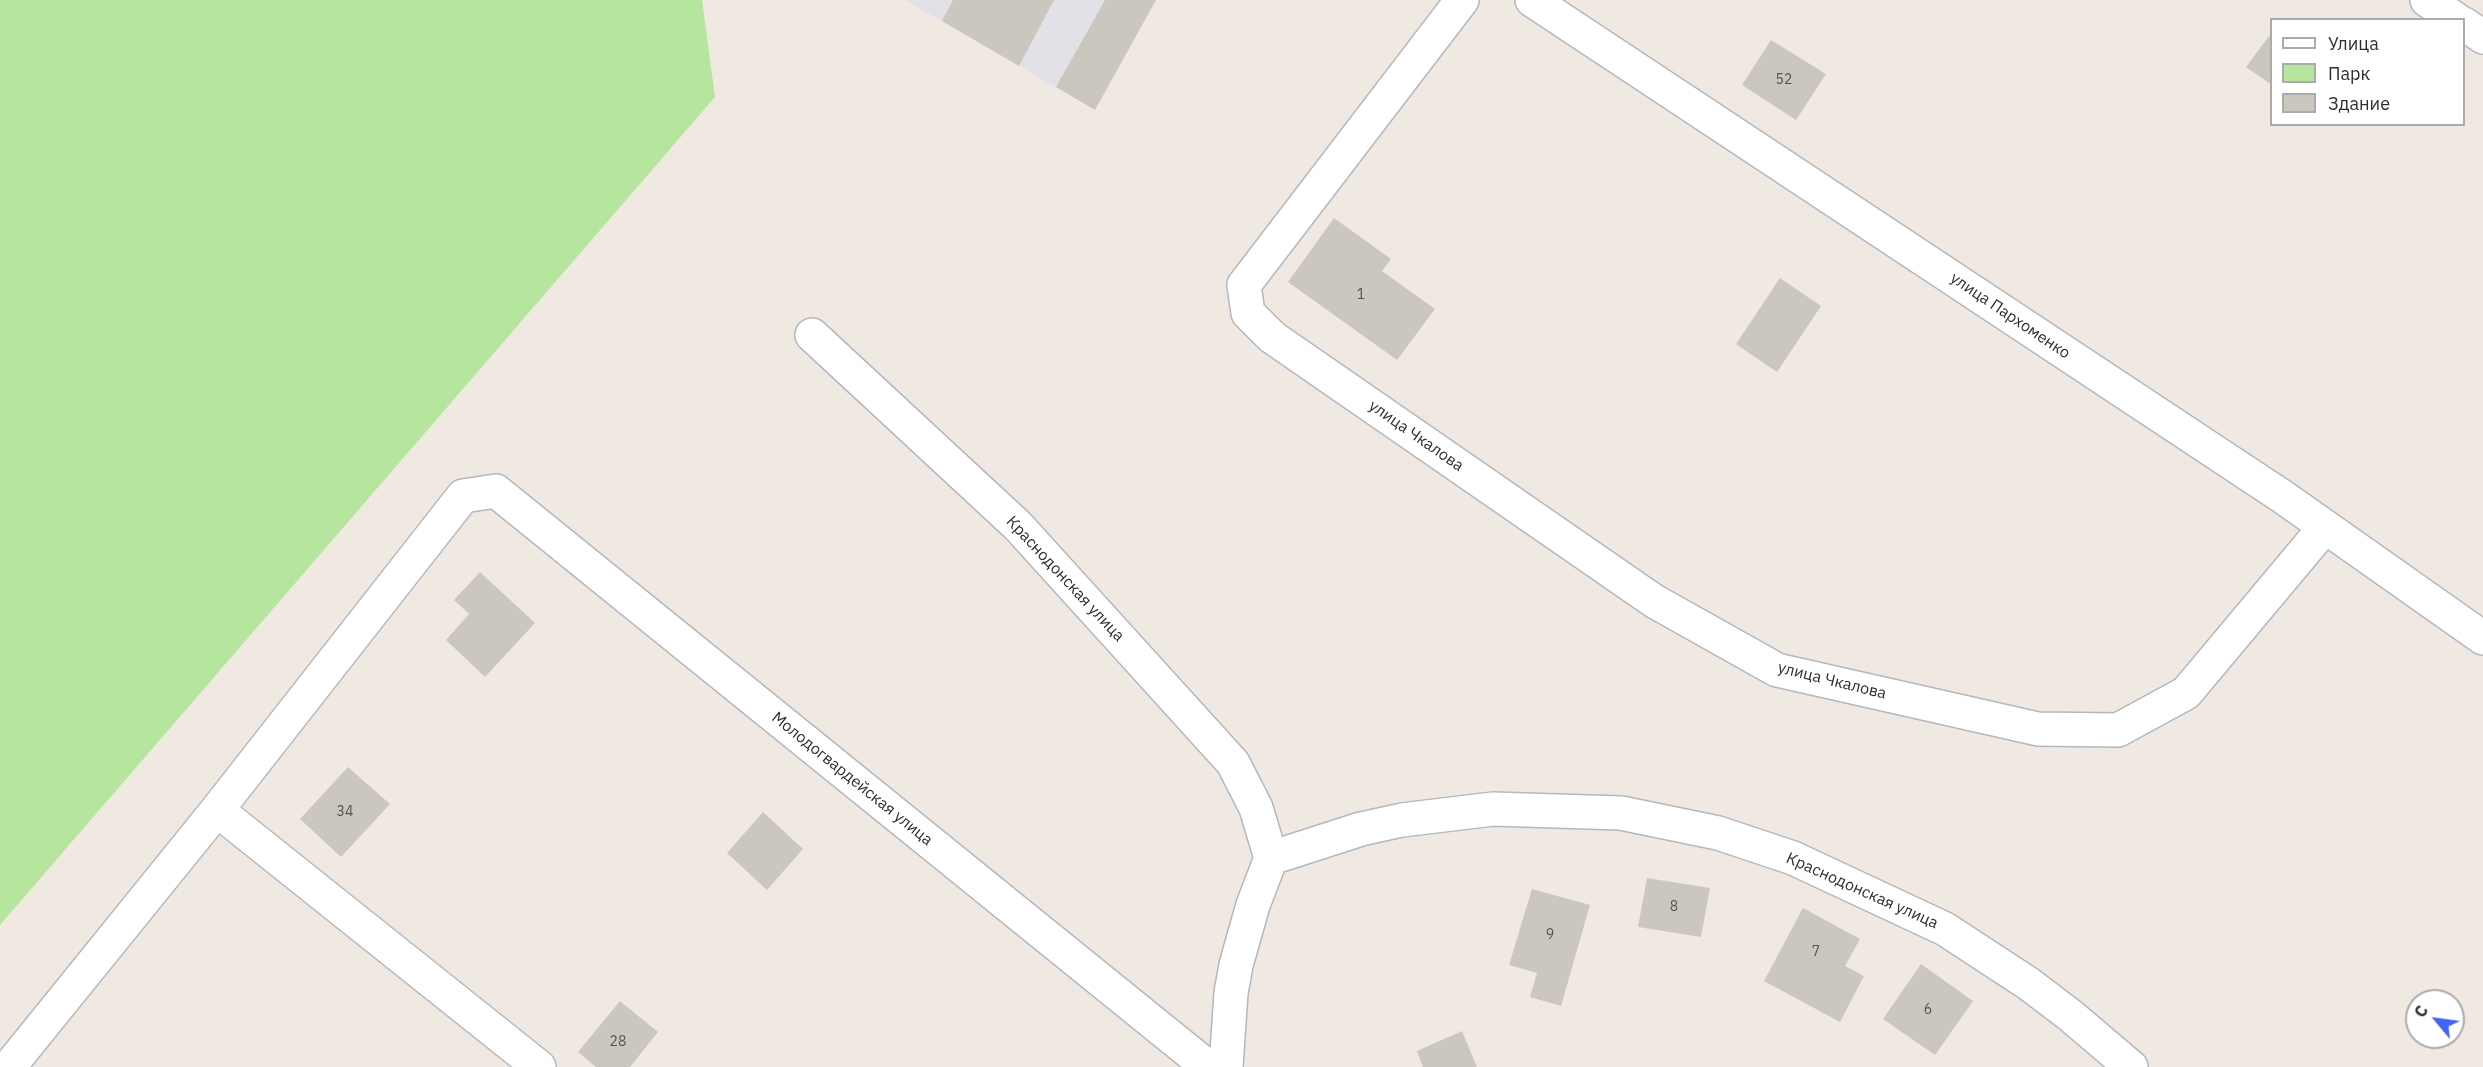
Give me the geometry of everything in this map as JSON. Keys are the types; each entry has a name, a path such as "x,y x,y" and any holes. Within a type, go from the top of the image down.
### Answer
{"street":[{"name":"улица Чкалова","path":"1462,0 1244,285 1248,313 1272,337 1654,601 1777,670 2038,729 2118,730 2186,693 2325,527"},
{"name":"улица Пархоменко","path":"1532,0 2325,527 2483,638"},
{"path":"2427,0 2454,18"},
{"path":"2465,25 2483,37"},
{"name":"Краснодонская улица","path":"812,336 1018,526 1233,763 1256,808 1272,858 1361,829 1402,820 1493,809 1621,813 1718,833 1815,867 1945,929 2029,984 2131,1067"},
{"name":"Молодогвардейская улица","path":"217,810 463,496 496,491 1193,1063"},
{"path":"9,1067 217,810 538,1067"},
{"path":"1226,1067 1231,993 1236,965 1252,905 1272,858"}],"shaded area":[{"path":"905,0 1156,0 1095,110"}],"green space":[{"path":"0,0 702,0 715,97 0,925"}],"building":[{"path":"953,0 1054,0 1019,66 942,21"},
{"path":"1105,0 1156,0 1095,110 1056,87"},
{"path":"2270,35 2270,84 2246,67"},
{"path":"1771,40 1826,74 1796,120 1742,85"},
{"path":"1334,218 1391,259 1382,271 1435,309 1397,360 1288,282"},
{"path":"1780,278 1821,306 1777,372 1736,344"},
{"path":"480,572 535,623 485,677 446,640 469,614 454,600"},
{"path":"348,767 390,804 341,857 300,819"},
{"path":"763,812 803,849 767,890 727,853"},
{"path":"1647,878 1710,888 1701,937 1638,927"},
{"path":"1532,889 1590,905 1561,1006 1530,997 1537,973 1509,965"},
{"path":"1803,908 1860,939 1845,966 1864,976 1840,1022 1764,981"},
{"path":"1921,964 1973,1001 1935,1055 1883,1019"},
{"path":"620,1001 658,1032 630,1067 596,1067 578,1052"},
{"path":"1462,1031 1477,1067 1423,1067 1417,1051"}]}
